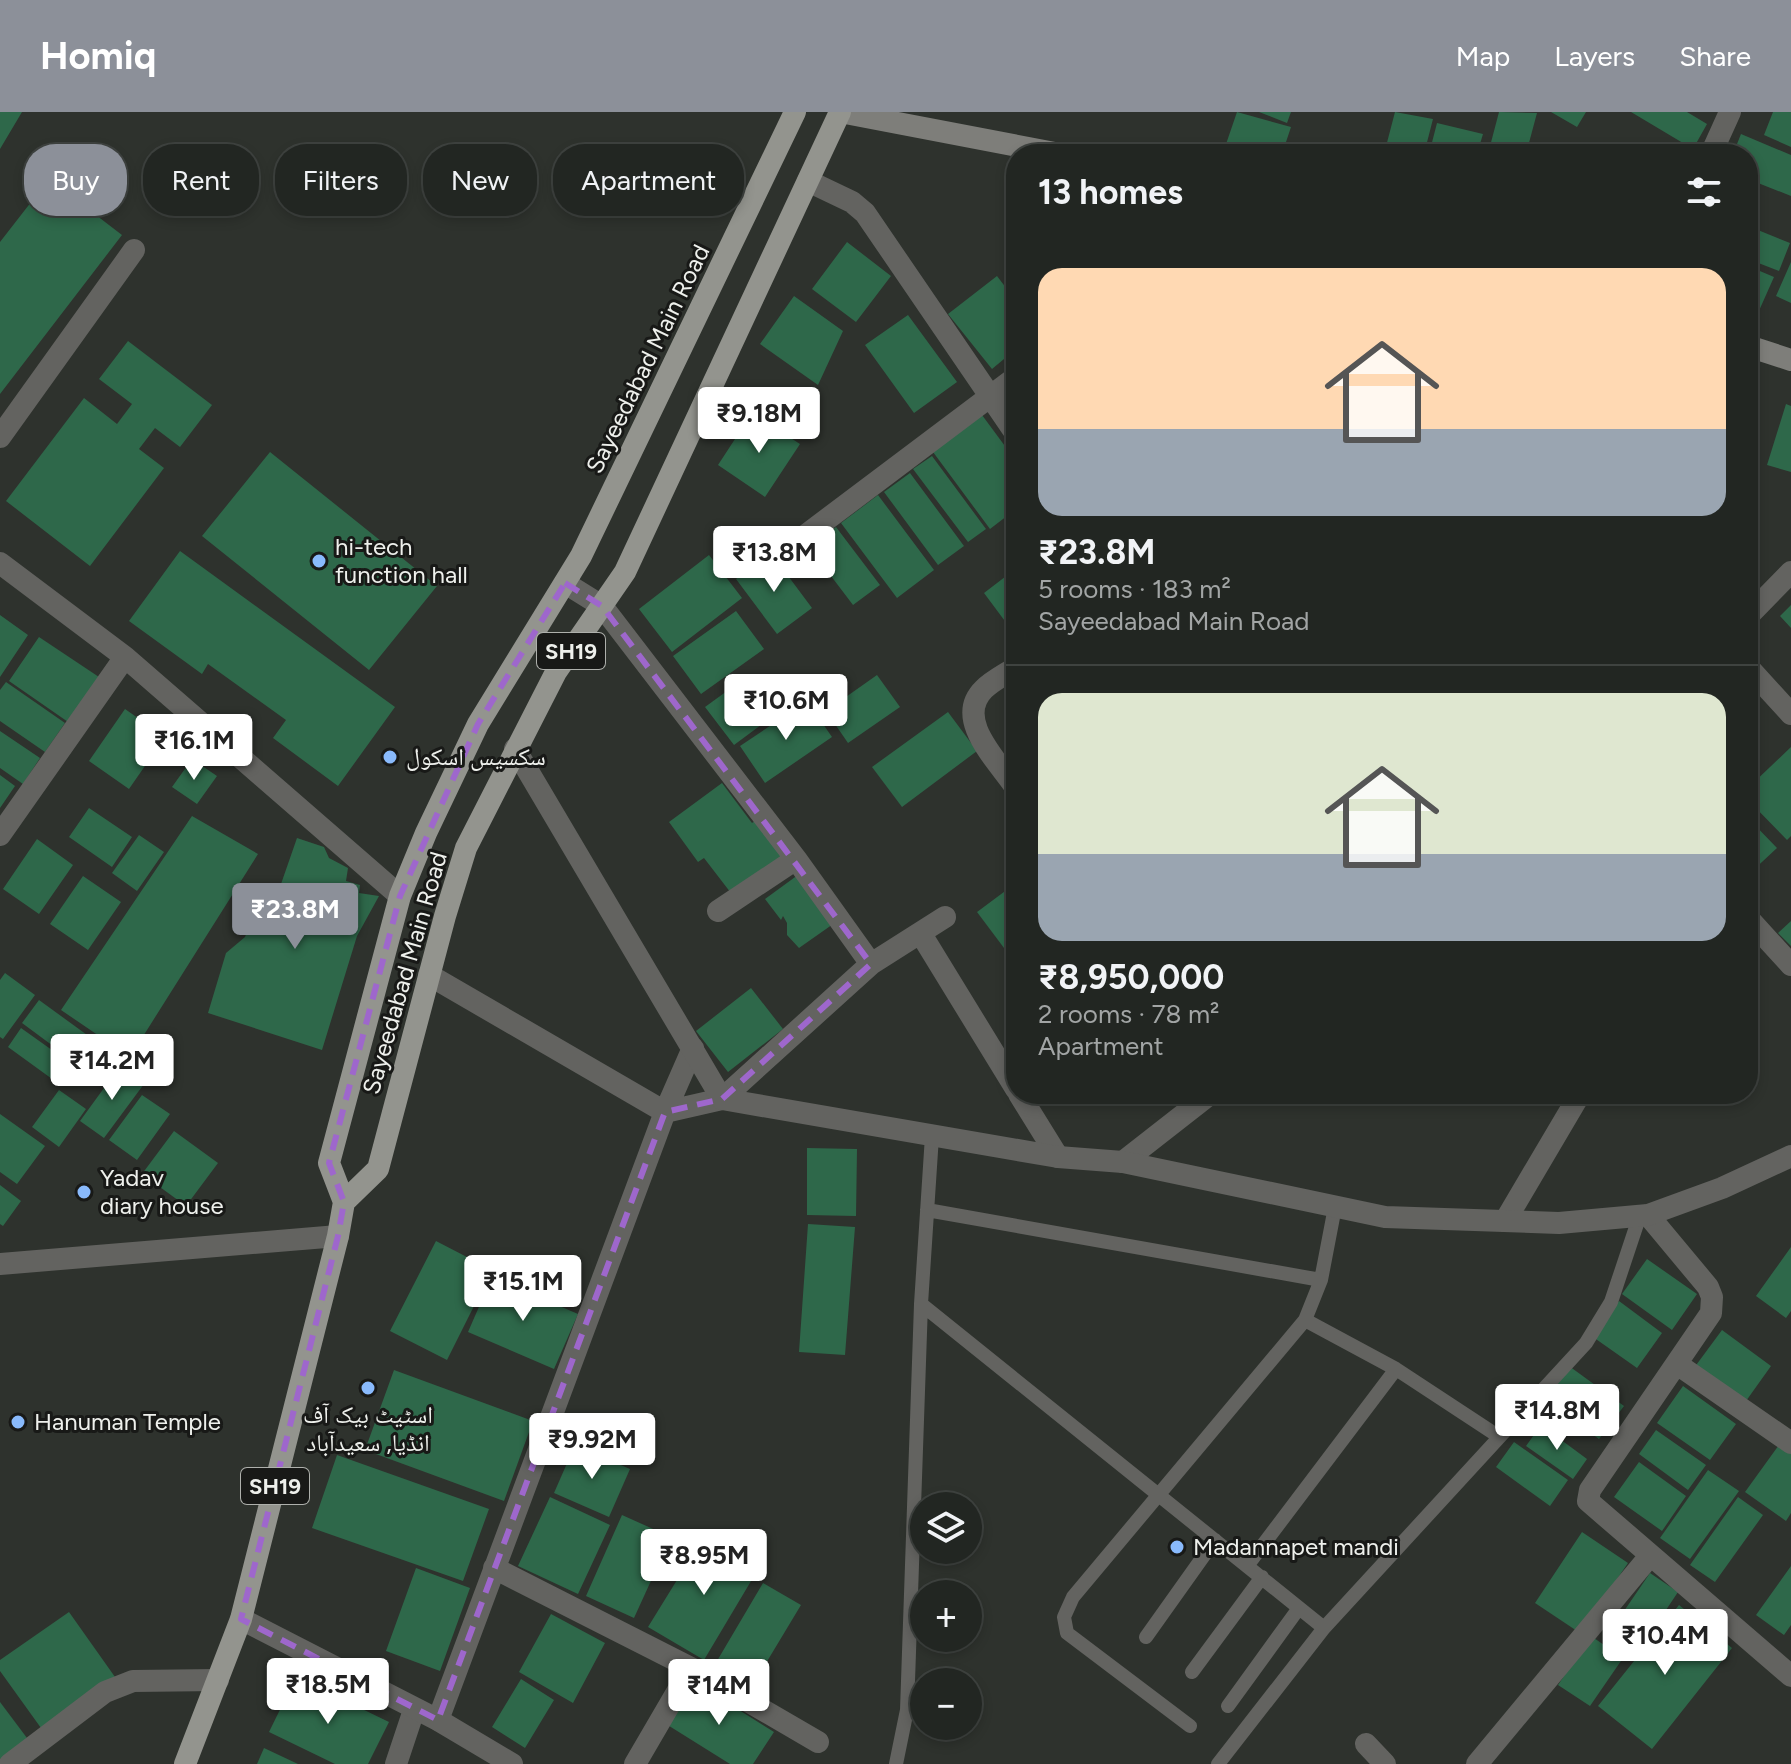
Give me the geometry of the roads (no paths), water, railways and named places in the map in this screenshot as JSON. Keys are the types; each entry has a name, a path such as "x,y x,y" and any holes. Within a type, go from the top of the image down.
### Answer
{"main road":[{"name":"Sayeedabad Main Road","path":"795,112 622,474 565,583 478,724 400,896 329,1163 344,1202 378,1169 466,848 556,672 625,572 840,112"},
{"path":"840,112 1008,144"},
{"path":"1758,349 1791,360"},
{"name":"SH19","path":"185,1764 241,1619 344,1202"}],"street":[{"path":"1716,144 1730,112"},
{"path":"808,181 852,202 865,213 1006,418"},
{"path":"0,437 134,250"},
{"path":"798,541 1006,384"},
{"path":"0,563 125,657 400,896"},
{"path":"1758,606 1791,572"},
{"path":"565,583 602,606 796,859 871,964"},
{"path":"0,835 125,657"},
{"path":"1006,674 985,689 975,701 972,714 976,731 1006,774"},
{"path":"1758,678 1791,714"},
{"path":"515,749 722,1099"},
{"path":"718,911 796,859"},
{"path":"722,1099 871,964 945,917"},
{"path":"1758,929 1791,965"},
{"path":"921,934 1006,1073"},
{"path":"429,975 665,1112 722,1099 1058,1157 1123,1162 1385,1217 1559,1223 1644,1215 1722,1188 1791,1156"},
{"path":"438,1720 665,1112 693,1048"},
{"path":"1025,1104 1058,1157"},
{"path":"1123,1162 1197,1104"},
{"path":"1505,1221 1574,1104"},
{"path":"1644,1215 1712,1297 1711,1313 1590,1490 1588,1501 1649,1557 1791,1676"},
{"path":"0,1264 338,1236"},
{"path":"1677,1364 1791,1443"},
{"path":"1477,1764 1649,1557"},
{"path":"494,1568 691,1668 818,1742"},
{"path":"241,1619 438,1720 512,1764"},
{"path":"635,1764 691,1668"},
{"path":"10,1764 105,1692 133,1681 218,1680"},
{"path":"396,1764 414,1710"},
{"path":"1366,1744 1385,1764"}],"lane":[{"path":"896,1764 907,1710 921,1304 932,1136"},
{"path":"1190,1726 1067,1633 1064,1617 1073,1597 1305,1320 1321,1280 1335,1207"},
{"path":"927,1210 1321,1280"},
{"path":"1218,1764 1324,1628 1586,1343 1611,1302 1644,1215"},
{"path":"921,1304 1324,1628"},
{"path":"1305,1320 1396,1369 1498,1436"},
{"path":"1247,1566 1396,1369"},
{"path":"1146,1637 1215,1540"},
{"path":"1192,1672 1262,1577"},
{"path":"1228,1706 1299,1608"}],"place":[{"name":"hi-tech function hall","path":"319,561"},
{"name":"سکسیس اسکول","path":"390,757"},
{"name":"Yadav diary house","path":"84,1192"},
{"name":"اسٹیٹ بیک آف انڈیا, سعیدآباد","path":"368,1388"},
{"name":"Hanuman Temple","path":"18,1422"},
{"name":"Madannapet mandi","path":"1177,1547"}]}
